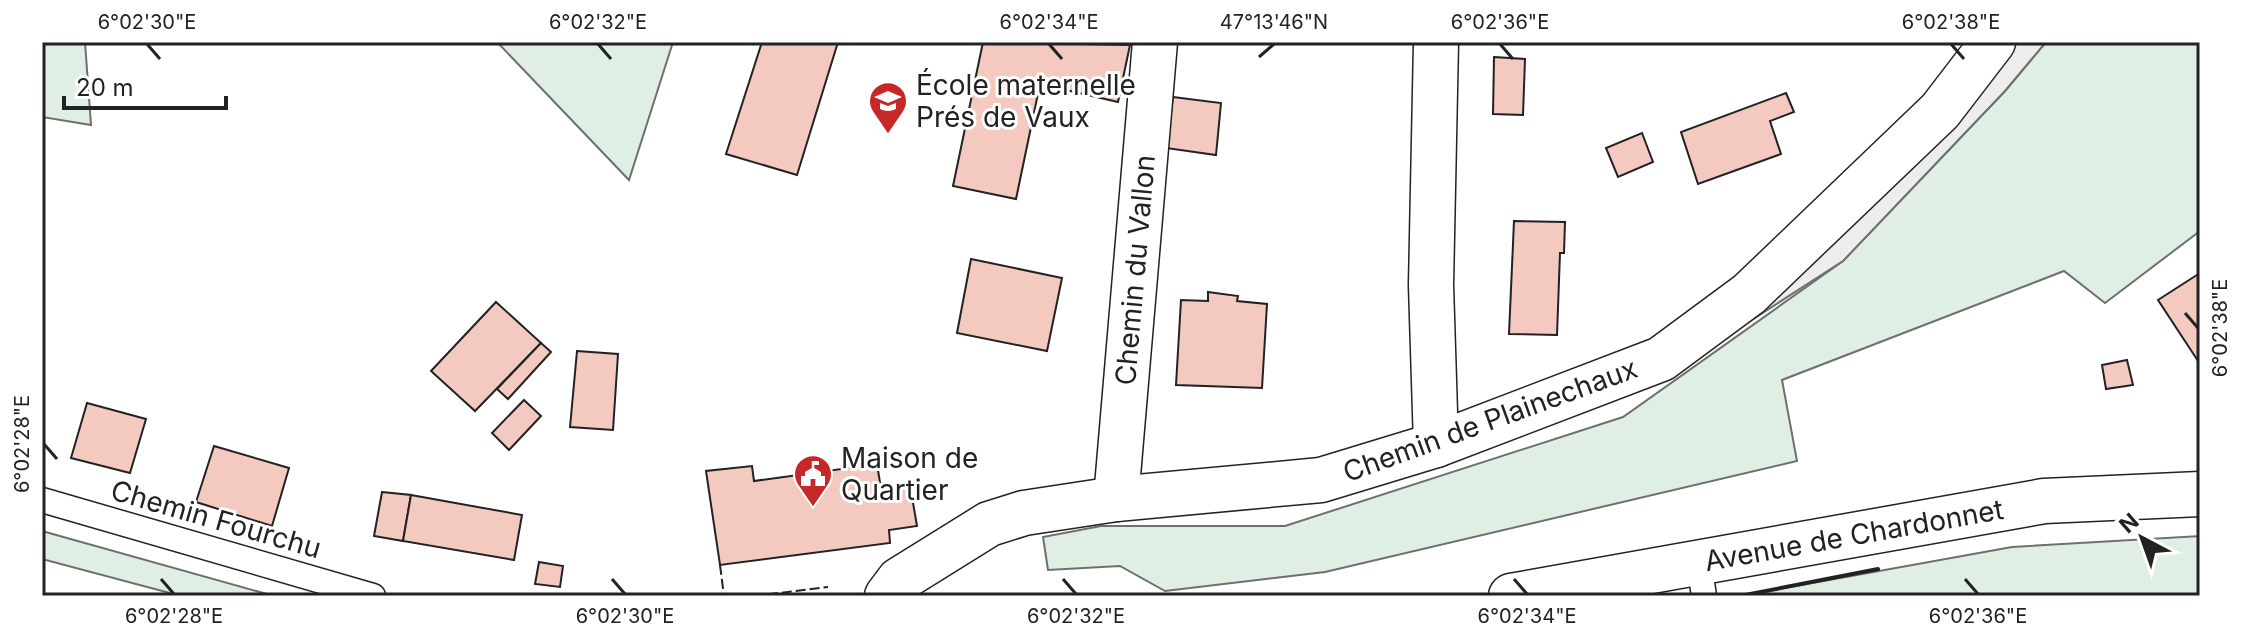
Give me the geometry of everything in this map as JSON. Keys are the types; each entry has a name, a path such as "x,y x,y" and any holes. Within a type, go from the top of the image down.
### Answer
{"street":[{"name":"Chemin du Vallon","path":"1116,499 1155,42"},
{"path":"1436,42 1431,285 1436,445"},
{"name":"Chemin de Plainechaux","path":"887,596 899,580 989,524 1024,513 1116,499 1321,480 1436,445 1661,359 1749,294 1940,111 1993,42"},
{"name":"Avenue de Chardonnet","path":"1511,596 1702,579 2044,501 2200,494"}],"lane":[{"name":"Chemin Fourchu","path":"42,500 373,596"}],"green space":[{"path":"42,42 85,42 91,125 42,117"},
{"path":"497,42 673,42 629,180"},
{"path":"2046,42 2200,42 2200,231 2105,303 2064,271 1782,380 1797,461 1325,572 1165,591 1120,566 1048,570 1043,537 1101,526 1285,526 1623,417 1843,261 2005,91"},
{"path":"42,531 274,596 181,596 42,559"},
{"path":"2200,536 2200,596 1740,596 2012,547"}],"shaded area":[{"path":"2018,42 2046,42 2005,91 1843,261 1662,378 1921,152"}],"building":[{"path":"762,42 838,42 797,175 726,154"},
{"path":"983,42 1130,45 1118,102 1040,84 1016,199 953,186"},
{"path":"1494,57 1525,59 1523,115 1493,114"},
{"path":"1786,93 1794,112 1770,121 1781,154 1698,184 1681,132"},
{"path":"1173,97 1221,103 1216,155 1166,148"},
{"path":"1642,133 1653,162 1618,177 1606,148"},
{"path":"1514,221 1565,222 1564,253 1560,253 1557,335 1509,334"},
{"path":"971,259 1062,278 1047,351 957,333"},
{"path":"2200,273 2200,364 2158,300"},
{"path":"1208,292 1238,296 1237,301 1267,304 1262,388 1176,385 1181,300 1208,301"},
{"path":"496,302 541,343 475,411 431,371"},
{"path":"541,343 551,352 508,399 497,389"},
{"path":"577,351 618,354 613,430 570,427"},
{"path":"2127,360 2133,385 2106,389 2102,365"},
{"path":"524,400 541,416 509,450 492,433"},
{"path":"87,403 146,419 130,473 71,458"},
{"path":"214,446 289,468 272,526 196,502"},
{"name":"Maison de Quartier","path":"877,464 881,489 910,485 917,526 889,530 890,543 720,565 706,471 752,466 754,481"},
{"path":"382,492 411,495 403,541 374,536"},
{"path":"411,495 522,515 514,560 403,541"},
{"path":"539,562 563,566 560,587 535,584"}],"fence":[{"path":"720,565 724,596"},
{"path":"754,596 828,587"}],"wall":[{"path":"1740,596 1878,569"}],"place":[{"name":"École maternelle Prés de Vaux","path":"888,135"},
{"name":"Maison de Quartier","path":"813,508"}]}
